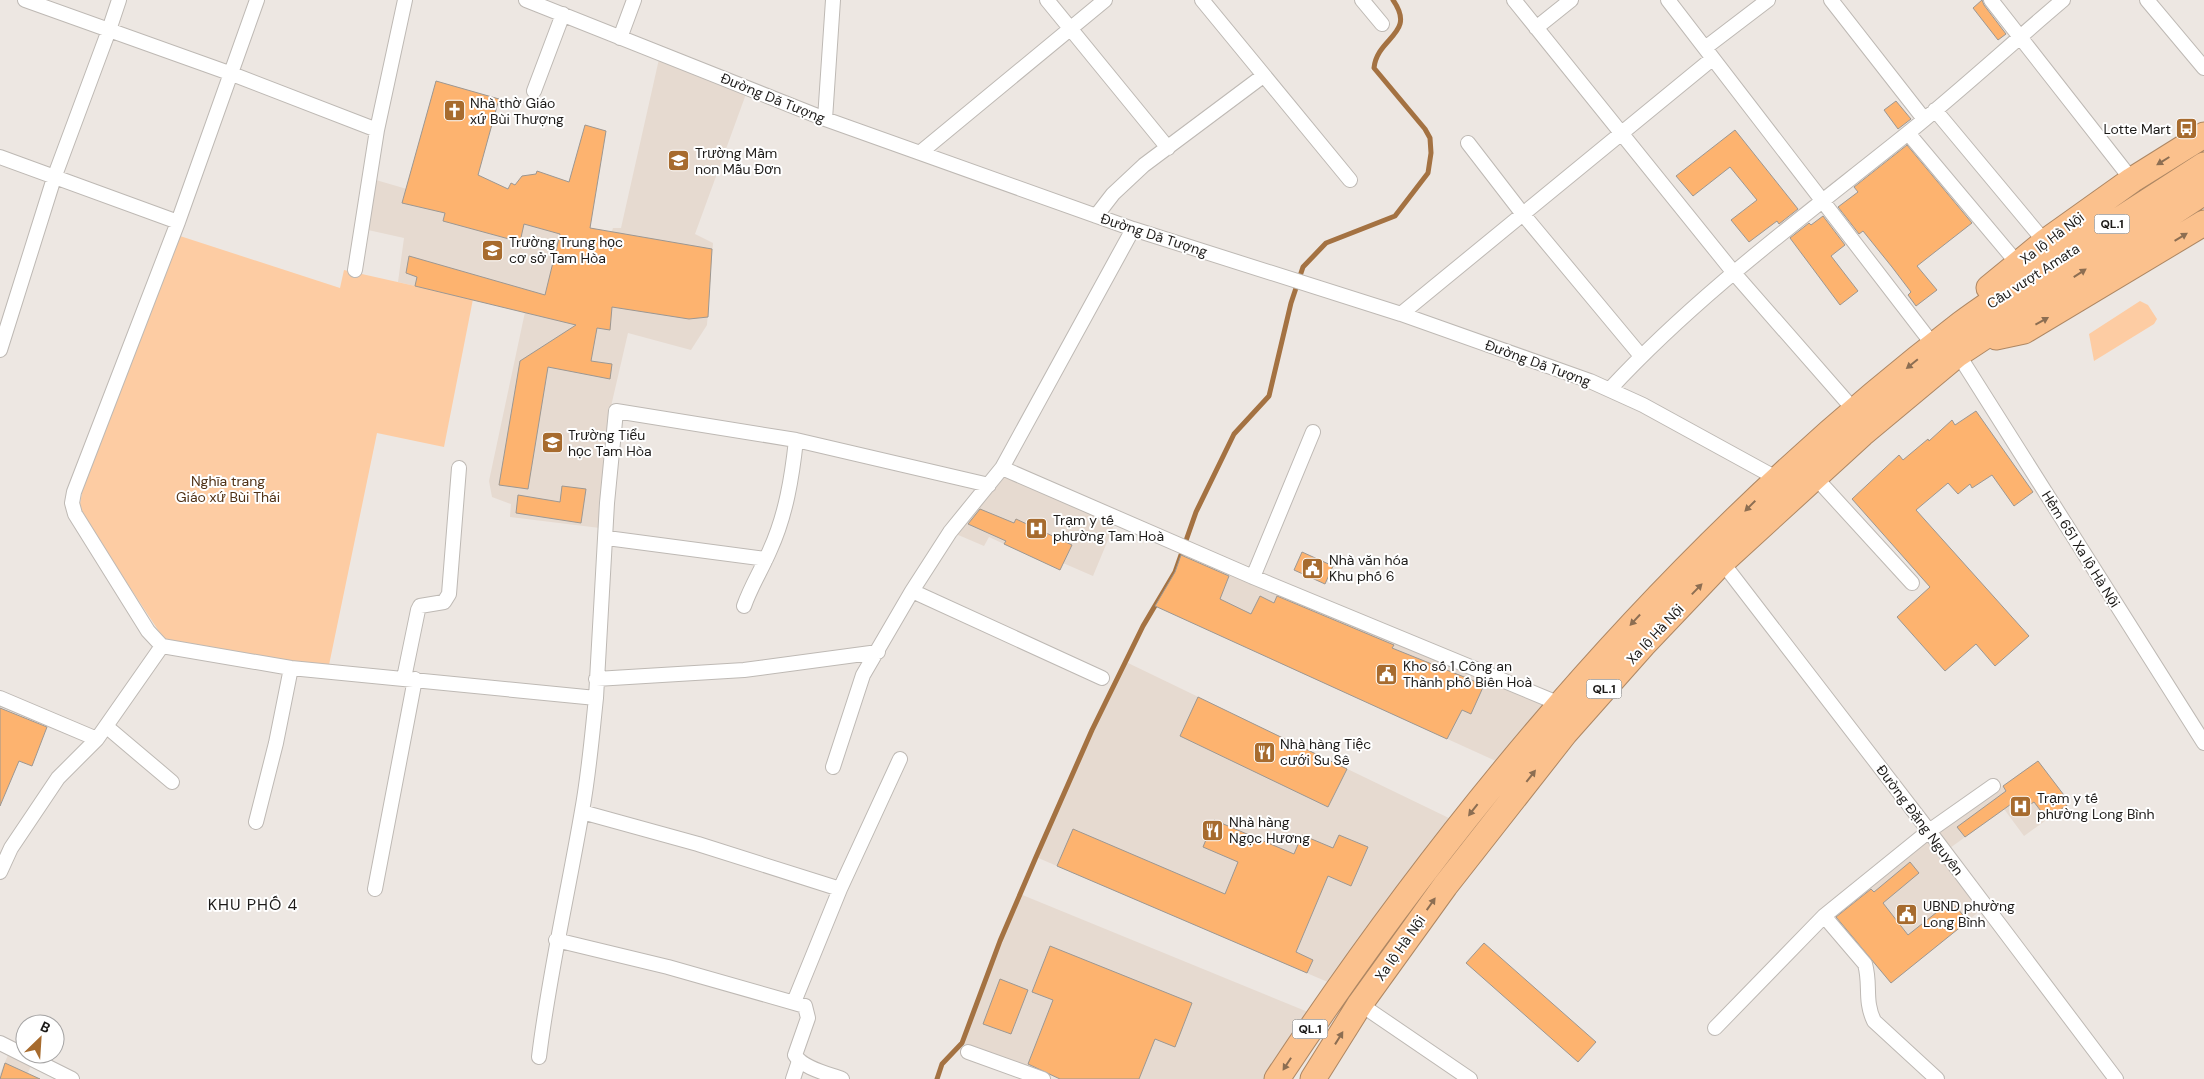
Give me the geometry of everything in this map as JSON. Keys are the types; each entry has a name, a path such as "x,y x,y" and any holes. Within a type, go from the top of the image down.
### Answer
{"highway":[{"name":"Xa lộ Hà Nội","path":"2019,274 2045,242 2132,180 2204,135"},
{"name":"Cầu vượt Amata","path":"1971,332 2019,274 2204,165"},
{"name":"Cầu vượt Amata","path":"1971,332 2039,300 2204,192"},
{"path":"1560,704 1656,599 1778,479 1854,410 1934,346 1971,332 2024,331 2204,223"},
{"name":"Xa lộ Hà Nội","path":"1313,1079 1360,1004 1444,886 1565,733 1642,646 1722,562 1862,434 1958,354 1971,332"},
{"name":"QL.1","path":"1277,1079 1430,864 1560,704"}],"street":[{"path":"25,0 232,74 377,130"},
{"path":"0,350 54,178 110,30 119,0"},
{"path":"257,0 178,222 74,492 72,503 76,514 148,631 162,646 291,668 596,698"},
{"path":"355,270 377,130 405,0"},
{"name":"Đường Dã Tượng","path":"526,0 825,119 1133,229 1401,314 1610,389 1778,479"},
{"path":"620,38 634,0"},
{"path":"825,119 833,0"},
{"path":"1047,0 1168,148"},
{"path":"921,152 1105,0"},
{"path":"1202,0 1350,180"},
{"path":"1362,0 1382,24"},
{"path":"1514,0 1620,134 1734,273 1854,410"},
{"path":"1536,28 1571,0"},
{"path":"1668,0 1823,199 1934,346"},
{"path":"1401,314 1620,134 1768,0"},
{"path":"1830,0 1924,119"},
{"path":"1991,0 2132,180"},
{"path":"1610,389 1641,356 1734,273 1823,199 1908,133 2063,0"},
{"path":"2147,0 2204,68"},
{"path":"534,91 563,14"},
{"path":"1096,216 1126,180 1263,76"},
{"path":"1935,110 2045,242"},
{"path":"1908,133 2019,274"},
{"path":"1468,143 1522,213 1641,356"},
{"path":"0,157 178,222"},
{"path":"833,767 863,675 912,591 950,532 1002,468 1133,229"},
{"name":"Hẻm 651 Xa lộ Hà Nội","path":"1958,354 2204,744"},
{"path":"539,1057 545,1005 556,940 582,812 596,698 607,538 608,495 616,411 796,440 989,485"},
{"path":"1253,577 1313,432"},
{"path":"744,606 750,588 766,559 780,524 789,485 796,440"},
{"path":"375,889 410,679 418,610 420,606 444,602 449,594 459,468"},
{"path":"1002,468 1253,577 1560,704"},
{"path":"1815,477 1912,583"},
{"path":"607,538 766,559"},
{"name":"Đường Đặng Nguyên","path":"1722,562 2116,1079"},
{"path":"912,591 1102,678"},
{"path":"0,872 11,848 58,778 97,738 162,646"},
{"path":"596,679 744,670 878,652"},
{"path":"256,822 276,743 291,668"},
{"path":"0,698 97,738"},
{"path":"106,726 172,782"},
{"path":"794,1002 840,889 900,759"},
{"path":"1715,1028 1824,916 1929,832 1994,786"},
{"path":"582,812 698,844 840,889"},
{"path":"1824,916 1865,964 1868,972 1868,1008 1874,1021 1937,1079"},
{"path":"556,940 668,967 805,1006 808,1010 808,1018 795,1052 799,1061 793,1079"},
{"path":"1360,1004 1470,1079"},
{"path":"0,1043 72,1079"},
{"path":"968,1052 1043,1079"},
{"path":"799,1061 842,1079"}],"shaded area":[{"path":"659,59 746,94 695,234 713,243 707,325 691,350 628,333 609,415 600,528 510,517 511,504 492,497 489,481 525,312 398,282 404,238 368,230 376,180 506,218 609,241 613,228 621,228"},
{"name":"Trạm y tế phường Tam Hoà","path":"1004,476 1115,523 1093,576 1063,563 1060,570 989,537 984,546 956,534"},
{"name":"Kho số 1 Công an Thành phố Biên Hoà","path":"1182,552 1546,705 1498,762 1155,606 1175,572"},
{"name":"Nhà hàng Ngọc Hương","path":"1126,662 1453,820 1330,983 1036,857 1092,730"},
{"name":"Trạm y tế phường Long Bình","path":"2038,761 2070,803 2024,836 2004,809 1950,848 1939,833"},
{"name":"UBND phường Long Bình","path":"1929,840 1981,910 1891,983 1833,917"},
{"path":"1020,894 1308,1012 1266,1079 1060,1079 962,1043"},
{"path":"8,1055 15,1058 15,1064 31,1066 25,1079 0,1079 0,1074"}],"green space":[{"name":"Nghĩa trang Giáo xứ Bùi Thái","path":"180,236 340,288 344,270 473,299 444,447 377,433 329,665 291,662 164,639 80,512 83,487"},
{"path":"2140,301 2148,305 2157,319 2154,324 2094,361 2089,334"}],"building":[{"path":"1982,0 2006,34 1998,40 1973,8"},
{"path":"436,81 499,99 478,175 508,189 511,183 515,185 522,176 536,174 537,171 569,182 585,125 606,131 590,228 712,249 708,317 689,319 612,307 610,330 597,328 591,361 612,364 610,379 548,367 528,489 499,485 520,361 576,325 415,286 417,277 406,273 409,256 545,295 560,234 524,224 520,242 443,221 445,213 402,203"},
{"path":"1896,101 1911,119 1898,129 1884,110"},
{"path":"1735,130 1798,209 1779,224 1777,221 1749,242 1731,220 1757,200 1730,167 1693,196 1676,176"},
{"path":"1907,145 1972,223 1917,266 1937,290 1916,306 1908,295 1911,292 1892,267 1863,231 1859,234 1838,207 1858,192 1854,187"},
{"path":"1823,216 1845,245 1831,256 1858,291 1840,305 1790,238 1809,223 1811,225"},
{"path":"1976,411 2033,492 2014,506 1992,475 1972,488 1970,484 1958,494 1948,483 1916,510 2029,636 1995,666 1976,644 1945,671 1897,617 1930,587 1852,499 1899,455 1903,460 1928,439 1929,441 1952,420 1955,425"},
{"path":"562,486 586,489 581,523 516,513 518,495 560,502"},
{"path":"980,509 1014,523 1016,519 1072,545 1060,570 1004,544 1006,541 968,524"},
{"name":"Nhà văn hóa Khu phố 6","path":"1302,552 1333,566 1325,584 1294,570"},
{"name":"Kho số 1 Công an Thành phố Biên Hoà","path":"1181,555 1229,576 1220,599 1251,614 1260,596 1274,603 1277,596 1394,645 1392,648 1484,685 1471,714 1462,710 1447,739 1155,606 1175,572"},
{"path":"1198,697 1347,769 1328,807 1180,736"},
{"path":"0,708 47,727 32,766 19,761 0,806"},
{"name":"Trạm y tế phường Long Bình","path":"2038,761 2070,803 2047,819 2034,802 2020,811 2014,802 1965,837 1957,827 2006,791 2003,786"},
{"path":"1214,820 1294,854 1302,835 1333,848 1339,835 1368,847 1351,886 1328,876 1296,952 1313,960 1307,973 1057,866 1073,829 1225,894 1238,862 1203,847"},
{"path":"1910,862 1919,873 1883,903 1908,935 1951,901 1968,921 1891,983 1836,917 1871,889 1874,892"},
{"path":"1484,943 1596,1042 1578,1062 1466,963"},
{"path":"1050,946 1192,1003 1175,1047 1155,1039 1139,1079 1060,1079 1028,1064 1053,1000 1032,992"},
{"path":"1000,979 1028,990 1011,1034 983,1024"},
{"path":"5,1063 40,1079 0,1079"}],"waterway":[{"path":"937,1079 942,1064 962,1043 1000,941 1036,857 1092,730 1143,626 1175,572 1196,512 1234,434 1269,396 1291,303 1303,267 1326,243 1395,216 1428,173 1431,153 1430,138 1425,129 1374,68 1382,49 1394,35 1401,21 1399,11 1393,0"}],"place":[{"name":"Nhà thờ Giáo xứ Bùi Thượng","path":"454,111"},
{"name":"Lotte Mart","path":"2187,129"},
{"name":"Trường Mầm non Mẫu Đơn","path":"679,161"},
{"name":"Trường Trung học cơ sở Tam Hòa","path":"493,250"},
{"name":"Trường Tiểu học Tam Hòa","path":"552,443"},
{"name":"Trạm y tế phường Tam Hoà","path":"1037,528"},
{"name":"Nhà văn hóa Khu phố 6","path":"1313,568"},
{"name":"Kho số 1 Công an Thành phố Biên Hoà","path":"1387,674"},
{"name":"Nhà hàng Tiệc cưới Su Sê","path":"1264,752"},
{"name":"Trạm y tế phường Long Bình","path":"2021,806"},
{"name":"Nhà hàng Ngọc Hương","path":"1213,830"},
{"name":"UBND phường Long Bình","path":"1907,914"}],"district":[{"name":"KHU PHỐ 4","path":"253,904"}]}
